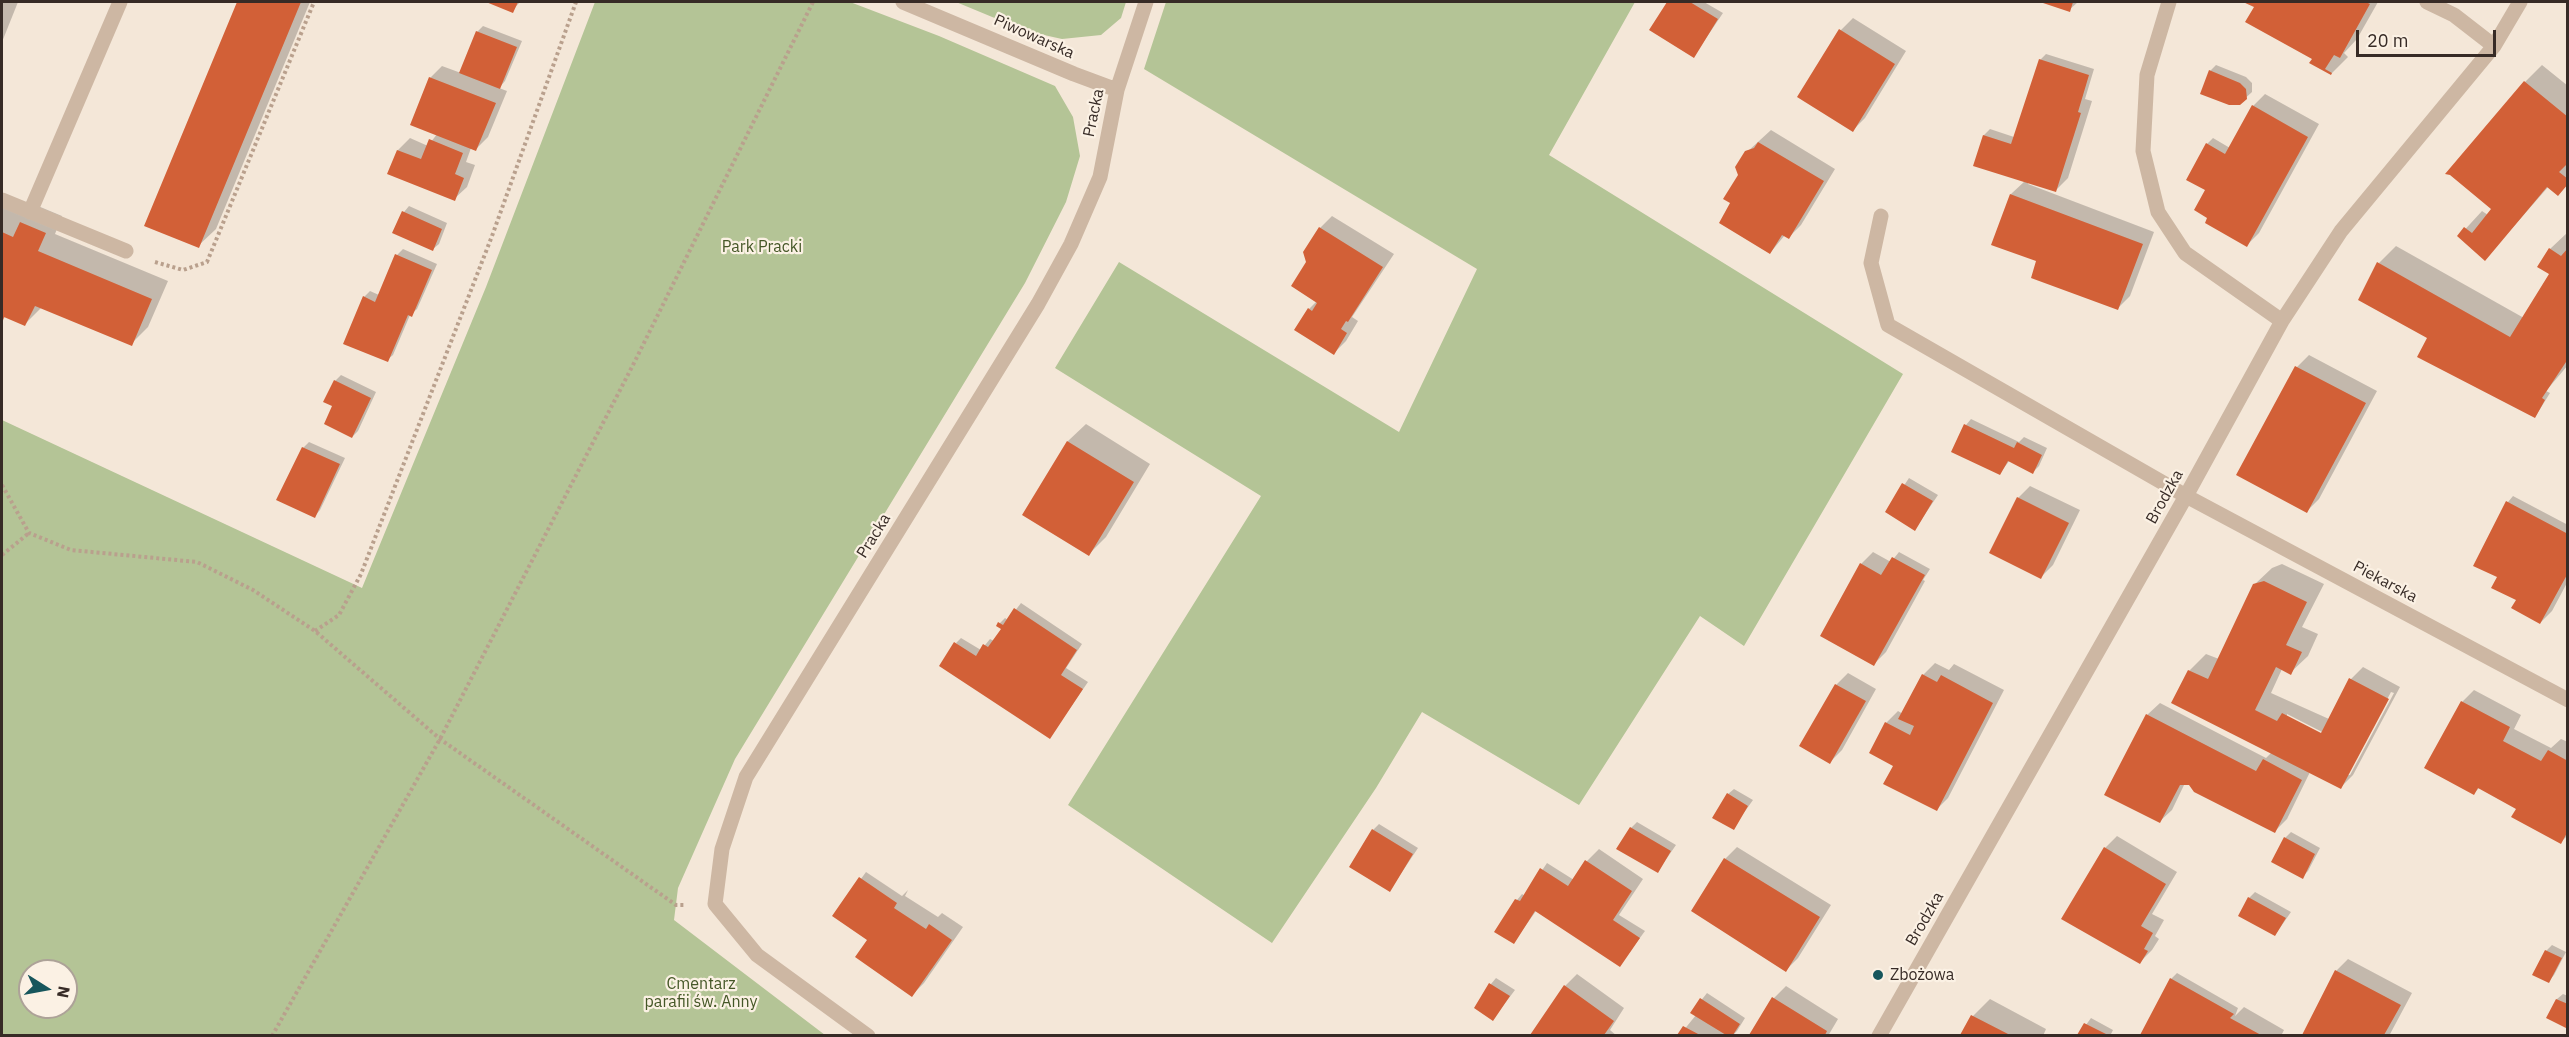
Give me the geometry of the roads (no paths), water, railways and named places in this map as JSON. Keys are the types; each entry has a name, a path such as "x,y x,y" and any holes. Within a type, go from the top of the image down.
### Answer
{"street":[{"path":"30,212 120,2"},
{"name":"Piwowarska","path":"903,2 1117,90"},
{"name":"Pracka","path":"868,1035 757,955 715,904 722,849 746,777 1038,304 1065,254 1100,177 1117,90 1146,2"},
{"path":"2169,2 2147,75 2142,151 2158,212 2185,253 2282,321"},
{"path":"2427,2 2454,15 2494,46"},
{"name":"Brodzka","path":"1879,1035 2186,496 2282,321 2342,231 2494,46 2520,2"},
{"path":"2,200 126,251"},
{"name":"Piekarska","path":"1881,216 1871,263 1888,325 2186,496 2568,700"}],"place":[{"name":"Zbożowa","path":"1878,975"}],"park label":[{"name":"Park Pracki","path":"762,247"},
{"name":"Cmentarz parafii św. Anny","path":"701,993"}]}
